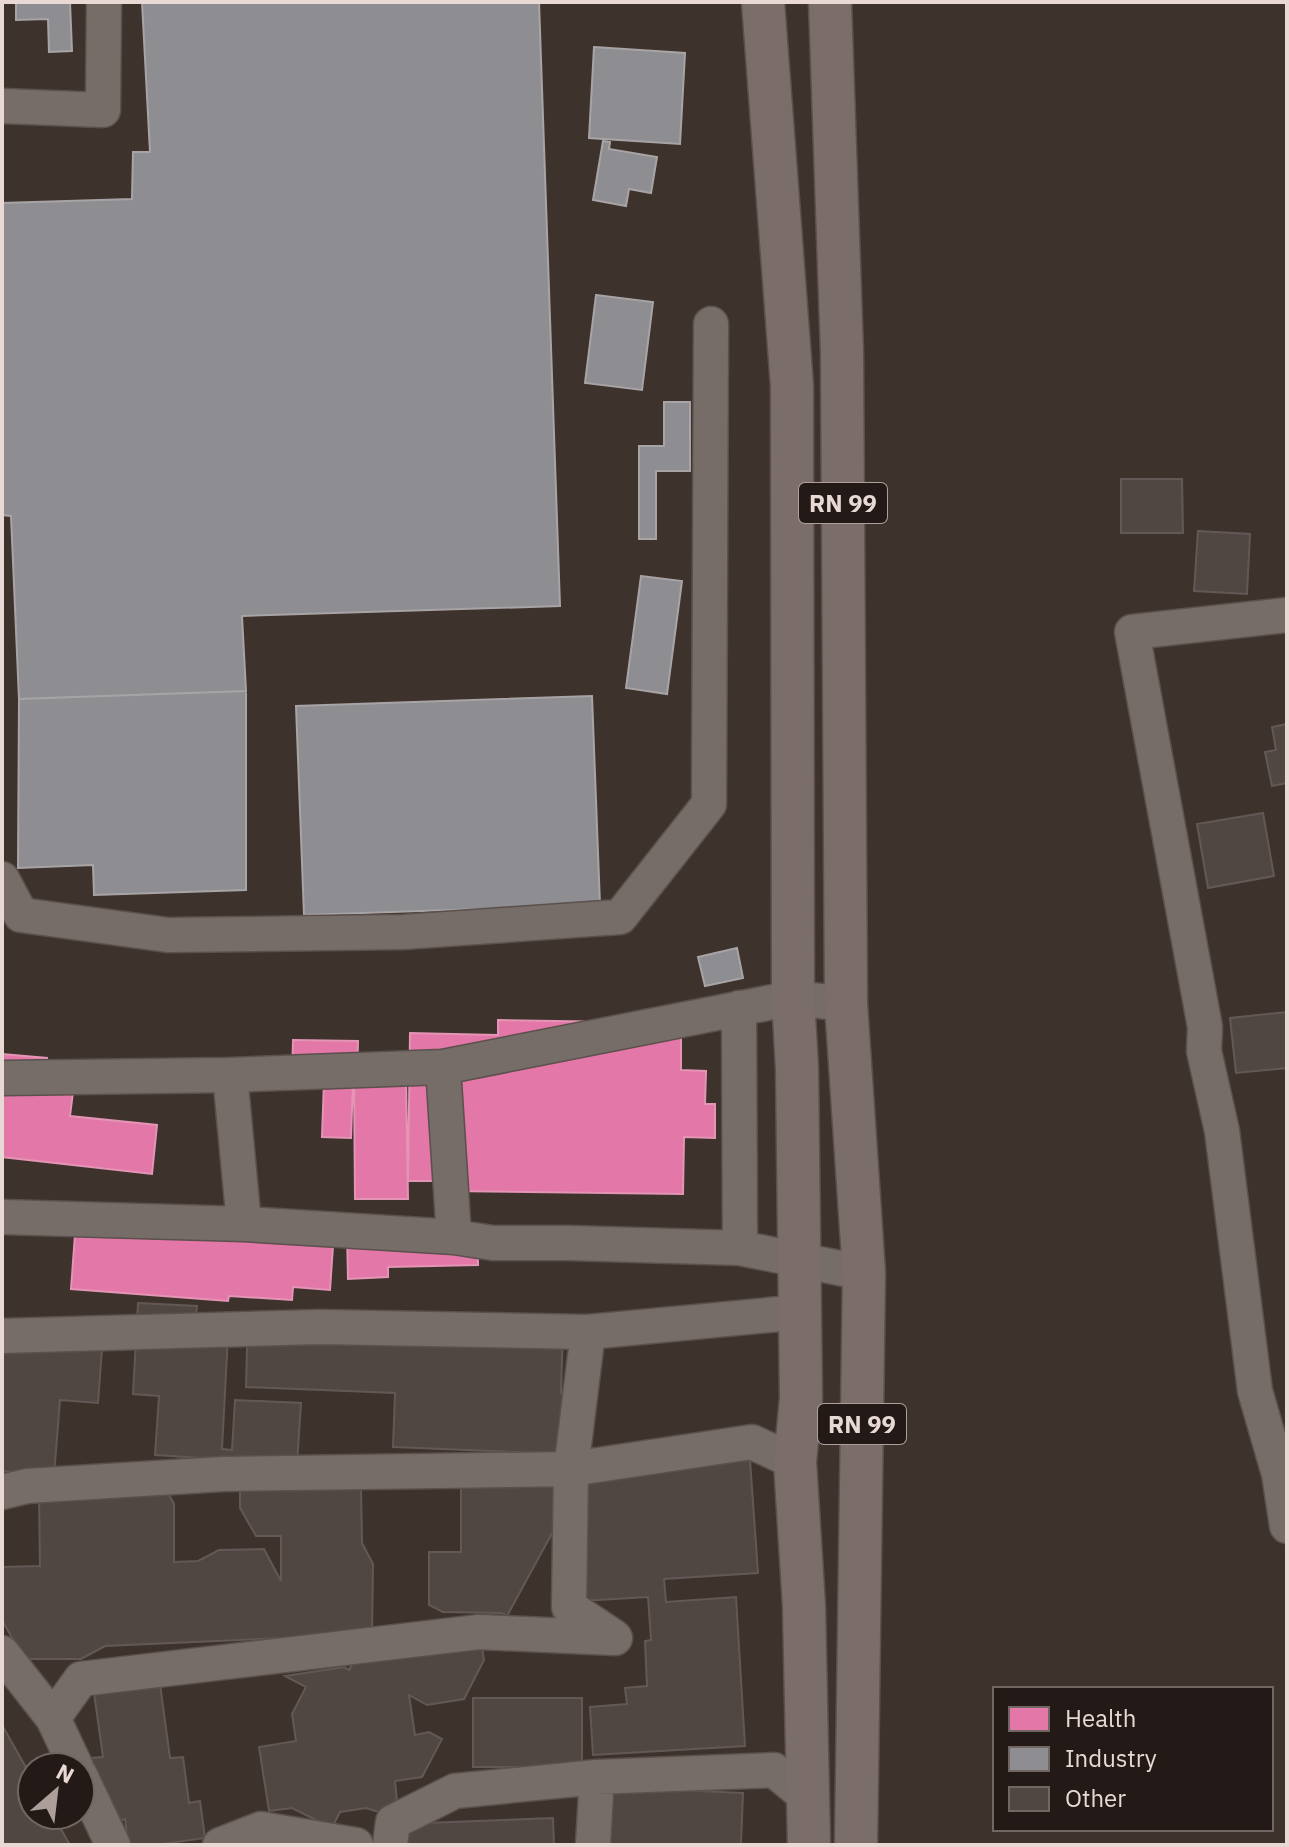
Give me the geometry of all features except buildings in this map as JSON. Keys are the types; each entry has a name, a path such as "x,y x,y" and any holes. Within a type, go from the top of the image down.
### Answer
{"main road":[{"name":"RN 99","path":"763,2 792,386 793,998 801,1312 801,1398 795,1462 804,1620 809,1845"},
{"name":"RN 99","path":"830,2 842,353 846,1004 864,1273 856,1845"}],"street":[{"path":"2,106 103,110 104,2"},
{"path":"2,879 21,915 168,935 403,932 620,917 709,804 711,324"},
{"path":"1287,615 1132,632 1205,1027 1204,1051 1222,1131 1255,1391 1279,1474 1287,1526"},
{"path":"2,1078 230,1075 443,1067 793,998 846,1004"},
{"path":"739,1008 740,1248"},
{"path":"443,1067 454,1237"},
{"path":"230,1075 244,1224"},
{"path":"2,1217 244,1224 454,1237 493,1243 740,1248 864,1273"},
{"path":"2,1336 320,1327 588,1332 801,1312"},
{"path":"53,1718 81,1679 479,1632 615,1638 569,1607 571,1469 588,1332"},
{"path":"2,1492 27,1486 223,1474 571,1469 752,1442 795,1462"},
{"path":"2,1653 53,1718 68,1751"},
{"path":"390,1845 393,1822 455,1791 597,1777 774,1770 809,1799"},
{"path":"593,1845 597,1777"},
{"path":"96,1809 113,1845"},
{"path":"220,1845 261,1829 356,1845"}]}
